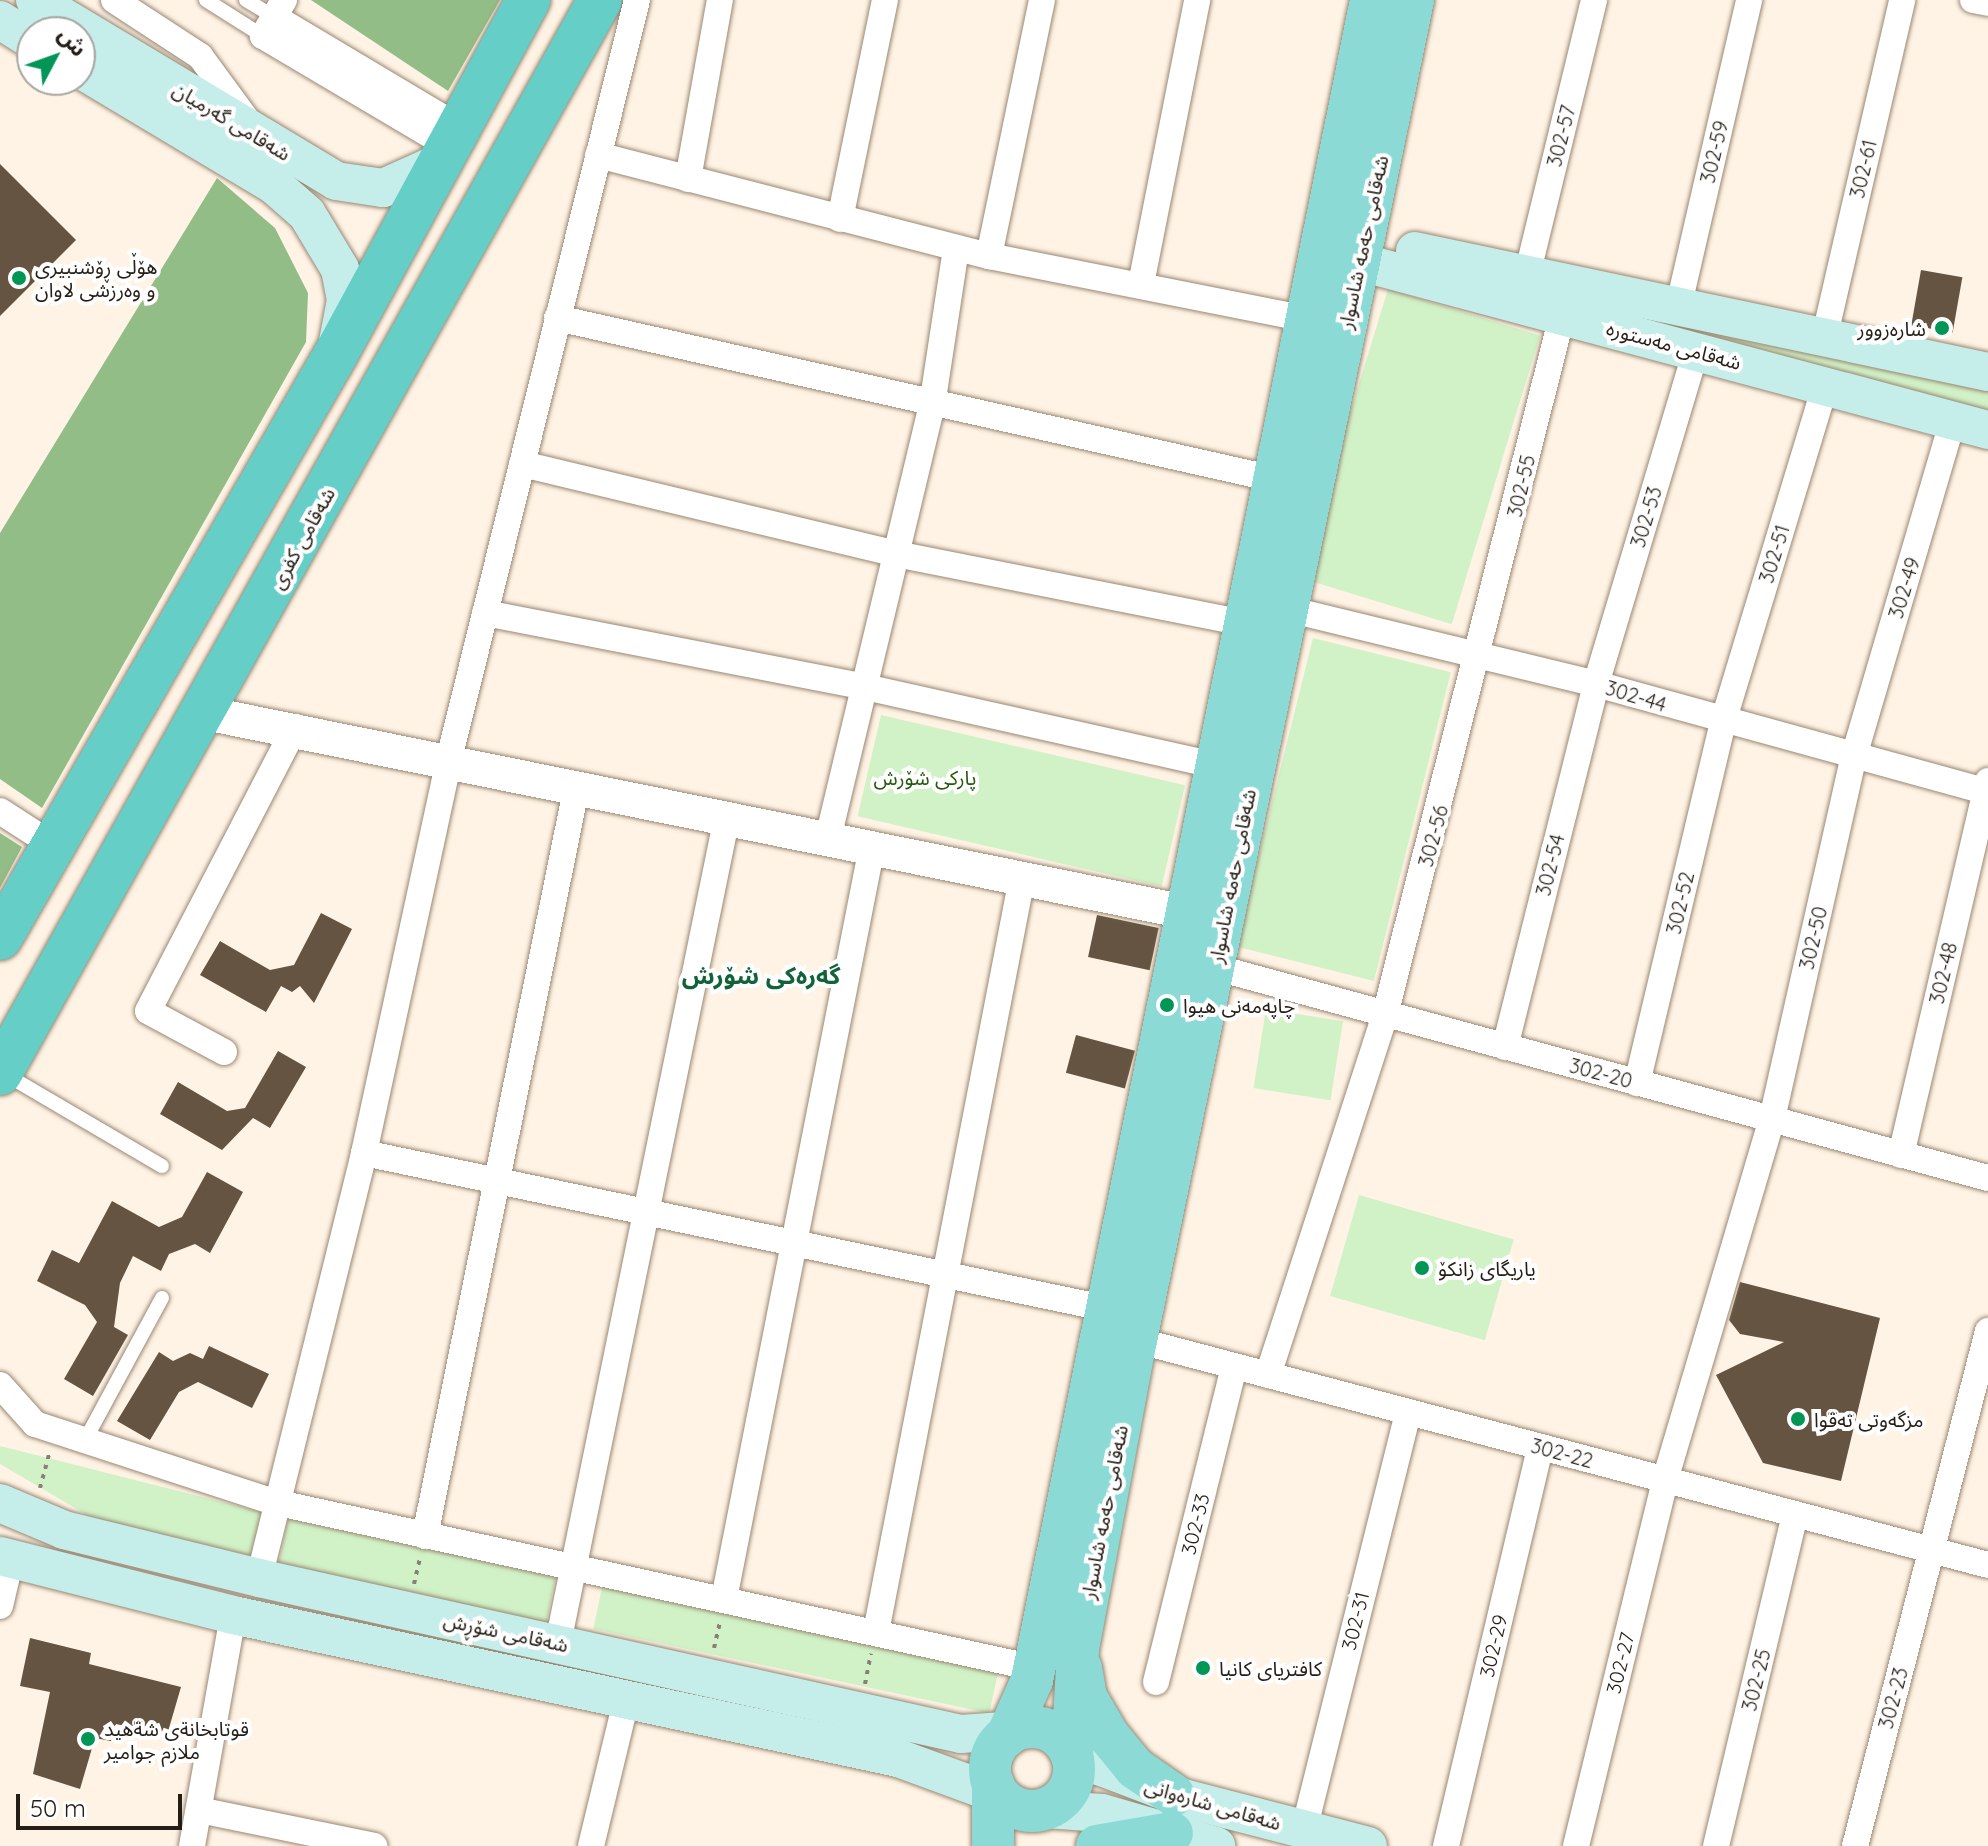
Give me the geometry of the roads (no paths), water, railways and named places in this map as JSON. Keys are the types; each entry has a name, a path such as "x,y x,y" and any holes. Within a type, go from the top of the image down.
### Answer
{"highway":[{"path":"0,938 51,844 336,354 528,0"},
{"name":"شەقامی کفری","path":"0,1073 205,713 600,0"}],"main road":[{"name":"شەقامی گەرمیان","path":"35,0 258,137 336,181 368,190 449,146"},
{"name":"شەقامی حەمە شاسوار","path":"1070,1750 1078,1649 1105,1416 1104,1308 1218,766 1270,478 1371,0"},
{"name":"شەقامی حەمە شاسوار","path":"1012,1732 1035,1668 1105,1416 1136,1340 1214,967 1283,608 1413,0"},
{"name":"شەقامی گەرمیان","path":"96,79 274,185 307,214 332,251 345,294 336,354"},
{"name":"شەقامی مەستورە","path":"1361,252 1448,270 1562,316 1971,425"},
{"name":"شەقامی مەستورە","path":"1448,270 1528,271 1824,339 1988,370"},
{"name":"شەقامی شۆڕش","path":"0,1503 64,1530 259,1578 961,1734 1012,1732"},
{"path":"53,1569 64,1530"},
{"name":"شەقامی شۆڕش","path":"5,1558 233,1615 898,1758 995,1790"},
{"path":"1078,1649 1086,1697 1108,1735 1135,1768 1192,1823"},
{"path":"898,1758 908,1722"},
{"path":"993,1846 995,1790 992,1757 1012,1732 1044,1729 1070,1750 1072,1782 1049,1817 1020,1809 995,1790"},
{"name":"شەقامی شارەوانی","path":"1070,1750 1192,1823"},
{"name":"شەقامی شارەوانی","path":"1049,1817 1102,1813 1192,1823 1304,1830 1368,1846"},
{"path":"1097,1846 1192,1823"}],"street":[{"path":"114,0 200,56 234,93 258,137"},
{"path":"259,1578 274,1502 364,1153 449,759 637,0"},
{"path":"688,179 720,0"},
{"path":"840,219 885,0"},
{"path":"989,256 1042,0"},
{"path":"1141,284 1197,0"},
{"name":"302-57","path":"1528,271 1594,0"},
{"name":"302-59","path":"1679,304 1749,0"},
{"name":"302-61","path":"1824,339 1902,0"},
{"path":"1973,0 1988,3"},
{"path":"274,18 449,146"},
{"path":"598,155 989,256 1303,318"},
{"path":"828,838 933,399 956,248"},
{"name":"302-55","path":"1481,656 1562,316"},
{"path":"557,318 933,399 1270,478"},
{"name":"302-53","path":"1596,684 1696,351"},
{"name":"302-51","path":"1723,722 1825,386"},
{"name":"302-49","path":"1854,756 1971,425"},
{"path":"522,464 896,554 1244,623"},
{"name":"302-44","path":"1283,608 1596,684 1723,722 1987,788"},
{"path":"485,613 865,687 1218,766"},
{"name":"302-56","path":"1268,1375 1385,1015 1481,656"},
{"name":"302-54","path":"1505,1047 1596,684"},
{"path":"205,713 295,727 1186,912"},
{"name":"302-52","path":"1637,1083 1723,722"},
{"path":"224,1052 148,1011 295,727"},
{"name":"302-50","path":"1665,1480 1772,1119 1854,756"},
{"path":"425,1536 577,785"},
{"name":"302-48","path":"1901,1155 1987,788"},
{"path":"0,811 51,844"},
{"path":"558,1643 641,1211 727,817"},
{"path":"724,1599 872,847"},
{"path":"876,1632 1022,878"},
{"name":"302-20","path":"1214,967 1988,1178"},
{"path":"364,1153 1104,1308"},
{"name":"302-23","path":"1855,1846 1988,1331"},
{"name":"302-22","path":"1136,1340 1988,1565"},
{"name":"302-33","path":"1156,1682 1234,1366"},
{"path":"0,1385 35,1424 82,1445 274,1502 1035,1668"},
{"name":"302-31","path":"1304,1830 1408,1412"},
{"name":"302-29","path":"1446,1846 1540,1447"},
{"name":"302-27","path":"1576,1846 1665,1480"},
{"name":"302-25","path":"1716,1846 1795,1514"},
{"path":"0,1606 5,1558"},
{"path":"192,1846 233,1615"},
{"path":"591,1846 626,1701"},
{"path":"199,1810 374,1846"}],"lane":[{"path":"206,0 274,18"},
{"path":"246,0 274,18"},
{"path":"0,1073 162,1166"},
{"path":"82,1445 162,1298"}],"place":[{"name":"هۆڵی ڕۆشنبیری و وەرزشی لاوان","path":"19,278"},
{"name":"شارەزوور","path":"1942,328"},
{"name":"چاپەمەنی هیوا","path":"1167,1005"},
{"name":"یاریگای زانکۆ","path":"1422,1268"},
{"name":"مزگه‌وتی ته‌قوا","path":"1798,1419"},
{"name":"کافتریای کانیا","path":"1203,1668"},
{"name":"قوتابخانةى شةهيد ملازم جوامير","path":"88,1739"}],"district":[{"name":"گەرەکی شۆرش","path":"761,976"}],"park label":[{"name":"پارکی شۆرش","path":"925,777"}]}
